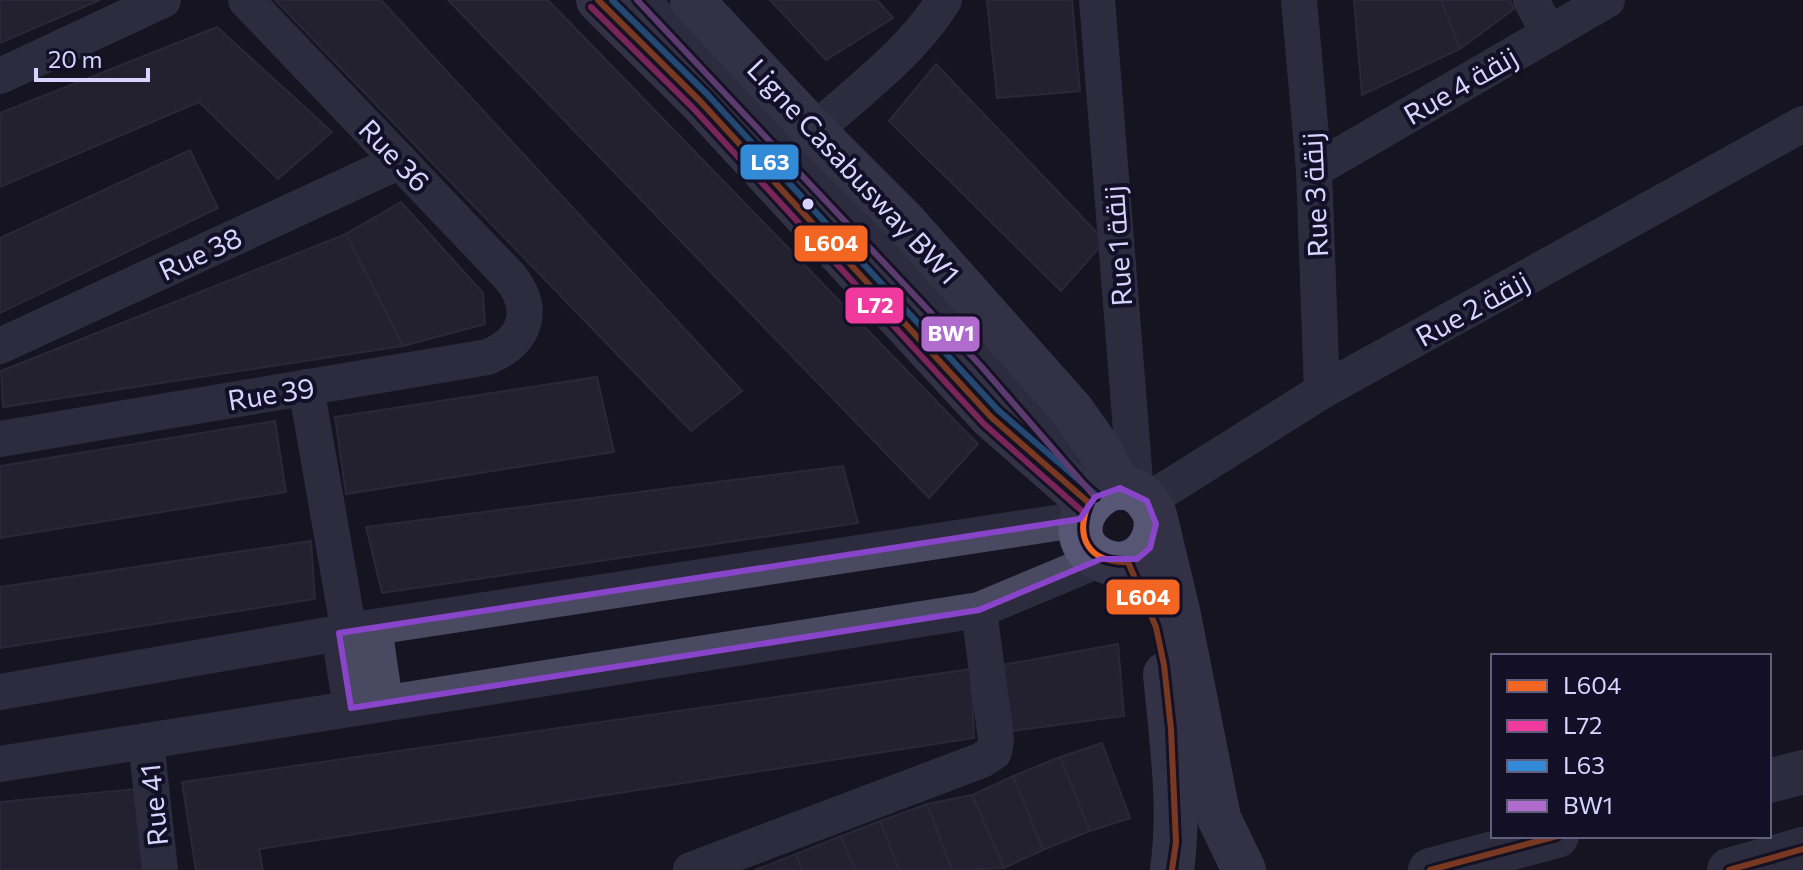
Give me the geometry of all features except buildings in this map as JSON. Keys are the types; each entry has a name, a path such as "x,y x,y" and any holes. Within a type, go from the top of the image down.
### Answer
{"main road":[{"path":"598,0 700,101 991,417 1116,501 1156,532 1150,548 1137,559 1115,561"},
{"path":"692,0 814,131 904,221 1072,410 1098,447 1116,501 1179,615 1219,818 1244,870"},
{"path":"1116,501 1081,529 1087,546 1115,561 1156,627 1171,729 1176,842 1172,870"}],"street":[{"path":"0,76 163,0"},
{"name":"Rue 36","path":"246,0 516,284 524,301 524,321"},
{"path":"814,131 915,40 944,0"},
{"name":"Rue 1 زنقة","path":"1097,0 1116,501"},
{"name":"Rue 3 زنقة","path":"1299,0 1314,170 1322,391"},
{"path":"1531,0 1549,34"},
{"name":"Rue 4 زنقة","path":"1314,170 1607,0"},
{"name":"Rue 2 زنقة","path":"1116,501 1322,391 1803,124"},
{"name":"Rue 38","path":"0,346 400,161"},
{"name":"Rue 39","path":"0,439 488,357 517,338 524,321"},
{"path":"306,387 368,705"},
{"path":"0,692 1116,501"},
{"path":"0,764 979,610 1115,561"},
{"path":"691,870 982,760 994,752 996,740 979,610"},
{"name":"Rue 41","path":"146,741 160,870"},
{"path":"1771,780 1803,772"},
{"path":"1430,870 1550,838"},
{"path":"1729,870 1803,849"}],"lane":[{"name":"Ligne Casabusway BW1","path":"637,0 980,365 1116,501"},
{"name":"Ligne Casabusway BW1","path":"654,0 1017,384 1116,501"}],"highlighted area":[{"path":"1120,488 1147,501 1156,524 1150,548 1137,559 1101,559 979,610 351,708 339,633 1080,519 1095,497"}],"transit line":[{"name":"L604","path":"598,0 700,101 991,417 1089,503 1083,527 1088,546 1103,558 1128,562 1156,627 1164,665 1171,729 1176,842 1172,870"},
{"name":"L63","path":"612,0 707,94 998,410 1096,495"},
{"name":"BW1","path":"637,0 980,365 1095,497"},
{"name":"L72","path":"591,7 693,108 984,424 1082,511"},
{"name":"L604","path":"1430,870 1550,838"},
{"name":"L604","path":"1729,870 1803,849"}]}
